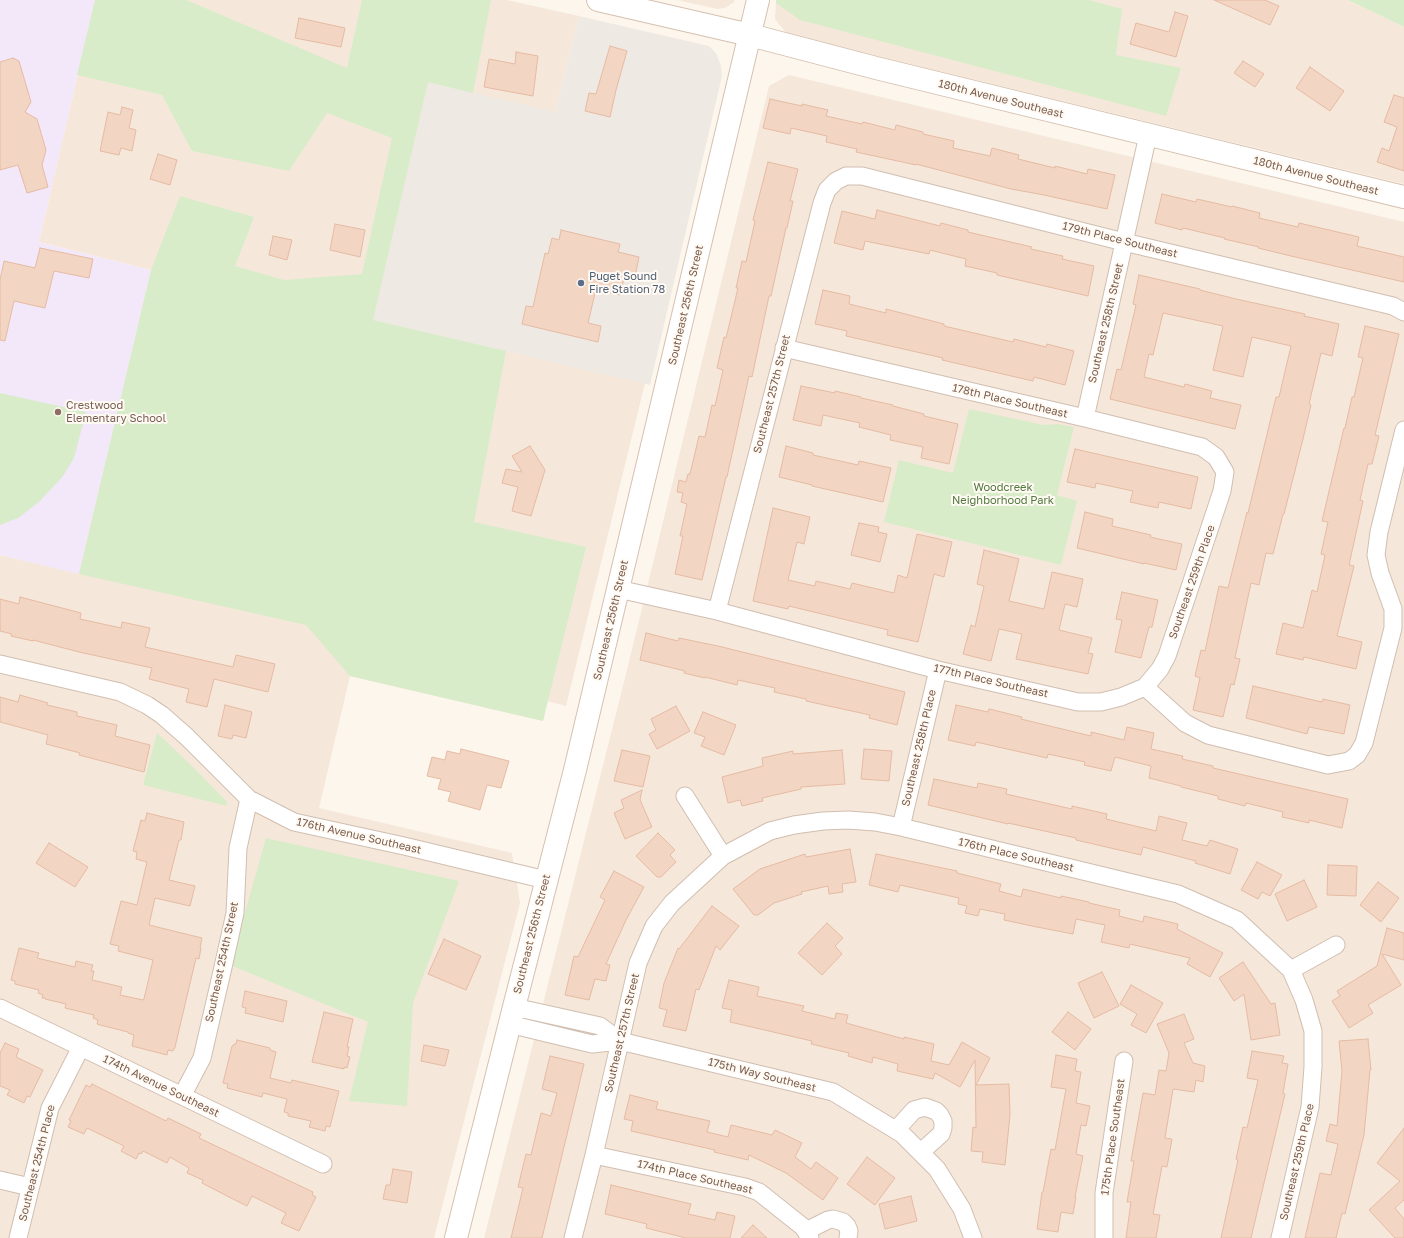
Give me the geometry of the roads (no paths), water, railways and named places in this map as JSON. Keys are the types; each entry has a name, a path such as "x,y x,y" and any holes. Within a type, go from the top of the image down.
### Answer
{"main road":[{"name":"180th Avenue Southeast","path":"598,0 750,35 876,68 1404,197"},
{"name":"Southeast 256th Street","path":"456,1238 511,1015 575,770 758,0"}],"street":[{"name":"Southeast 258th Street","path":"1084,418 1148,135"},
{"name":"179th Place Southeast","path":"836,181 846,176 862,176 1124,242 1393,306 1404,312"},
{"name":"Southeast 257th Street","path":"717,611 822,203 827,190 836,181"},
{"name":"178th Place Southeast","path":"784,348 1202,447 1216,457 1225,472"},
{"path":"1145,687 1185,723 1208,735 1328,765 1349,761 1357,755 1364,743 1379,690 1393,628 1394,609 1380,573 1376,555 1381,525 1404,430"},
{"name":"Southeast 259th Place","path":"1145,687 1160,669 1167,656 1222,491 1225,472"},
{"name":"177th Place Southeast","path":"618,589 717,611 938,670 1078,702 1102,702 1121,697 1145,687"},
{"name":"176th Avenue Southeast","path":"0,664 120,692 147,705 162,715 187,737 249,799 294,822 404,846 546,880"},
{"name":"Southeast 258th Place","path":"901,828 938,670"},
{"path":"685,796 723,856"},
{"name":"Southeast 254th Street","path":"182,1096 202,1058 235,913 238,848 249,799"},
{"name":"176th Place Southeast","path":"723,856 770,831 794,825 848,820 874,822 1178,894 1237,920 1291,970"},
{"name":"Southeast 257th Street","path":"573,1238 594,1155 638,963 654,926 672,903 723,856"},
{"path":"1291,970 1336,945"},
{"name":"Southeast 259th Place","path":"1280,1238 1310,1106 1313,1067 1312,1031 1304,1000 1291,970"},
{"name":"174th Avenue Southeast","path":"0,1008 323,1164"},
{"name":"175th Way Southeast","path":"511,1015 600,1026 620,1041 833,1092 902,1134 921,1152 937,1169 962,1208 973,1238"},
{"name":"Southeast 254th Place","path":"18,1238 50,1108 81,1047"},
{"name":"175th Place Southeast","path":"1104,1238 1104,1193 1124,1061"},
{"path":"896,1130 914,1110 925,1107 936,1110 943,1121 941,1134 921,1152"},
{"name":"174th Place Southeast","path":"594,1155 745,1187 759,1192 785,1212 808,1234 828,1220 833,1219 843,1222 847,1226 849,1231 848,1238"},
{"path":"0,1180 30,1187"}],"place":[{"name":"Puget Sound Fire Station 78","path":"581,283"},
{"name":"Crestwood Elementary School","path":"58,412"}],"park label":[{"name":"Woodcreek Neighborhood Park","path":"1003,494"}]}
